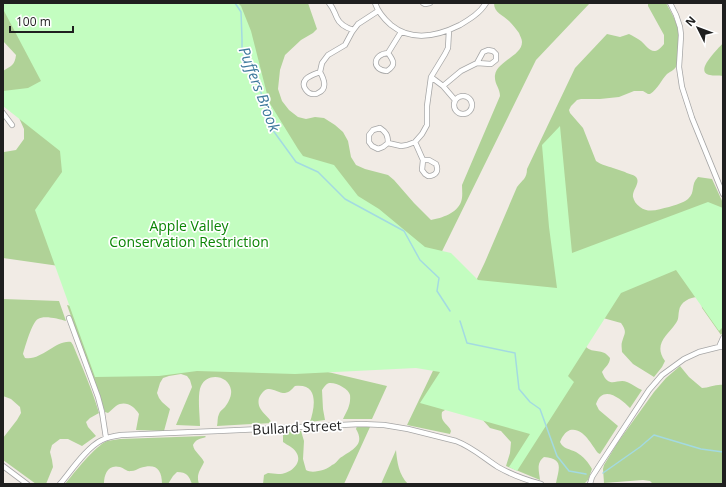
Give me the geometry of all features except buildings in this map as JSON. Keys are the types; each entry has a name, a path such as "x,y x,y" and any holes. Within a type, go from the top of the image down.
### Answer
{"street":[{"path":"329,3 333,8 337,19 346,28 353,30"},
{"path":"333,8 336,3"},
{"path":"375,3 378,11 385,20 401,32 424,36 449,30 474,17 486,3"},
{"path":"423,3 430,3"},
{"path":"670,3 680,27 679,67 682,87 692,118 723,194"},
{"path":"320,72 312,75 304,82 304,87 310,93 316,94 323,90 325,85 320,72 322,63 326,57 345,45 358,24 378,11"},
{"path":"388,143 401,146 415,142 427,125 427,106 431,77 446,54 448,48 449,30"},
{"path":"388,53 393,60 393,65 387,72 378,68 376,64 377,57 388,53 401,32"},
{"path":"443,86 461,71 477,63"},
{"path":"431,77 443,86 455,100"},
{"path":"464,96 470,98 473,104 469,114 462,115 456,112 454,106 455,100 458,97 464,96"},
{"path":"3,113 12,125"},
{"path":"380,128 385,131 388,137 388,143 378,149 372,146 369,142 369,135 373,130 380,128"},
{"path":"415,142 423,160"},
{"path":"69,318 98,397 106,438"},
{"path":"590,484 592,477 600,463 649,390 662,375 684,359 699,352 721,347 723,338"},
{"name":"Bullard Street","path":"60,484 87,451 98,441 106,438 121,435 360,424 384,425 408,429 463,444 498,467 512,474 542,484"},
{"path":"3,466 27,484"}],"green space":[{"name":"Apple Valley Conservation Restriction","path":"3,3 308,3 317,29 301,40 285,55 280,70 278,89 282,101 289,110 298,117 306,119 315,117 324,118 335,125 343,132 348,141 351,157 356,165 388,175 431,220 453,212 459,206 462,198 462,185 500,96 495,75 500,66 514,55 521,47 522,41 519,33 509,21 497,12 494,3 590,3 536,60 394,349 101,272 3,258 3,151 16,150 24,139 24,129 16,111 3,101 3,71 14,63 16,55 3,41"},
{"name":"Apple Valley Conservation Restriction","path":"3,3 238,3 241,6 251,31 269,102 303,156 334,165 358,196 379,209 425,247 451,253 478,280 557,288 549,227 542,145 560,126 572,253 708,202 723,208 723,327 719,331 676,270 621,293 568,376 574,382 517,471 509,467 530,434 420,403 440,372 416,368 295,374 197,371 159,376 95,377 35,210 62,172 60,151 3,106 3,91 28,88 41,81 3,9"},
{"path":"648,3 666,3 675,21 679,33 679,41 677,65 675,68 667,74 655,90 650,94 643,91 634,91 619,97 581,99 577,100 569,110 583,128 596,161 636,177 638,182 633,197 636,204 643,209 654,210 681,203 688,199 692,194 694,183 698,177 712,179 723,203 723,332 721,335 702,308 701,301 698,297 686,301 681,305 677,322 663,340 660,350 665,361 654,377 633,364 622,352 622,343 625,332 621,323 603,318 585,346 588,349 604,353 610,358 608,364 602,372 607,381 627,382 642,390 630,408 612,395 607,394 599,398 596,404 599,410 618,426 600,454 579,431 570,430 563,437 560,442 561,444 581,456 592,469 588,480 584,484 556,483 559,465 555,460 544,457 541,459 539,465 540,480 506,466 510,453 511,442 501,431 490,428 480,417 448,408 442,412 442,418 451,431 450,434 407,425 485,262 517,187 525,177 527,169 575,68 607,34 620,37 629,34 640,40 649,49 654,51 664,44 664,35 648,6"},
{"path":"723,43 723,76 706,73 704,69 706,65"},
{"path":"3,299 59,301 66,321 48,317 38,319 31,330 23,354 25,358 31,358 43,354 59,344 71,342 87,378 99,413 86,422 88,427 96,436 82,446 68,439 60,439 52,445 50,452 53,467 46,484 36,484 3,460 3,438 21,413 20,407 11,399 3,396"},
{"path":"67,305 269,358 387,386 372,419 343,419 349,405 350,395 342,386 329,383 322,390 325,420 310,422 314,403 312,392 303,386 295,386 290,391 285,393 269,389 263,392 260,396 258,402 260,408 272,423 217,426 218,416 225,407 231,395 231,390 226,381 222,378 213,377 204,382 201,386 199,400 200,426 176,425 192,387 187,376 181,374 169,376 163,378 157,393 162,402 170,409 164,431 136,430 139,414 132,406 119,404 108,413 105,412"},
{"path":"680,366 689,377 702,388 723,385 723,484 653,484 650,481 643,480 604,483 604,465 618,442 654,392 666,378"},
{"path":"357,426 370,427 344,484 263,484 264,475 268,473 287,473 297,464 298,456 293,449 283,442 283,432 301,431 304,441 303,459 306,470 312,472 330,467 356,447 359,440 359,435 356,429"},
{"path":"206,437 197,440 193,445 204,462 198,475 199,484 192,484 187,475 177,472 168,484 162,484 161,474 157,468 150,466 130,471 116,466 110,468 106,473 104,484 65,484 91,454 107,441 120,439"},
{"path":"396,450 398,464 408,484 381,484"}],"waterway":[{"name":"Puffers Brook","path":"235,3 241,12 242,50 259,86 272,129 296,162 318,172 345,199 404,231 420,260 439,278 437,291 450,311"},
{"path":"460,321 467,343 515,353 519,389 530,402 540,409 557,456 569,471 586,474"},
{"path":"603,473 640,447 654,435 701,449 723,452"}]}
